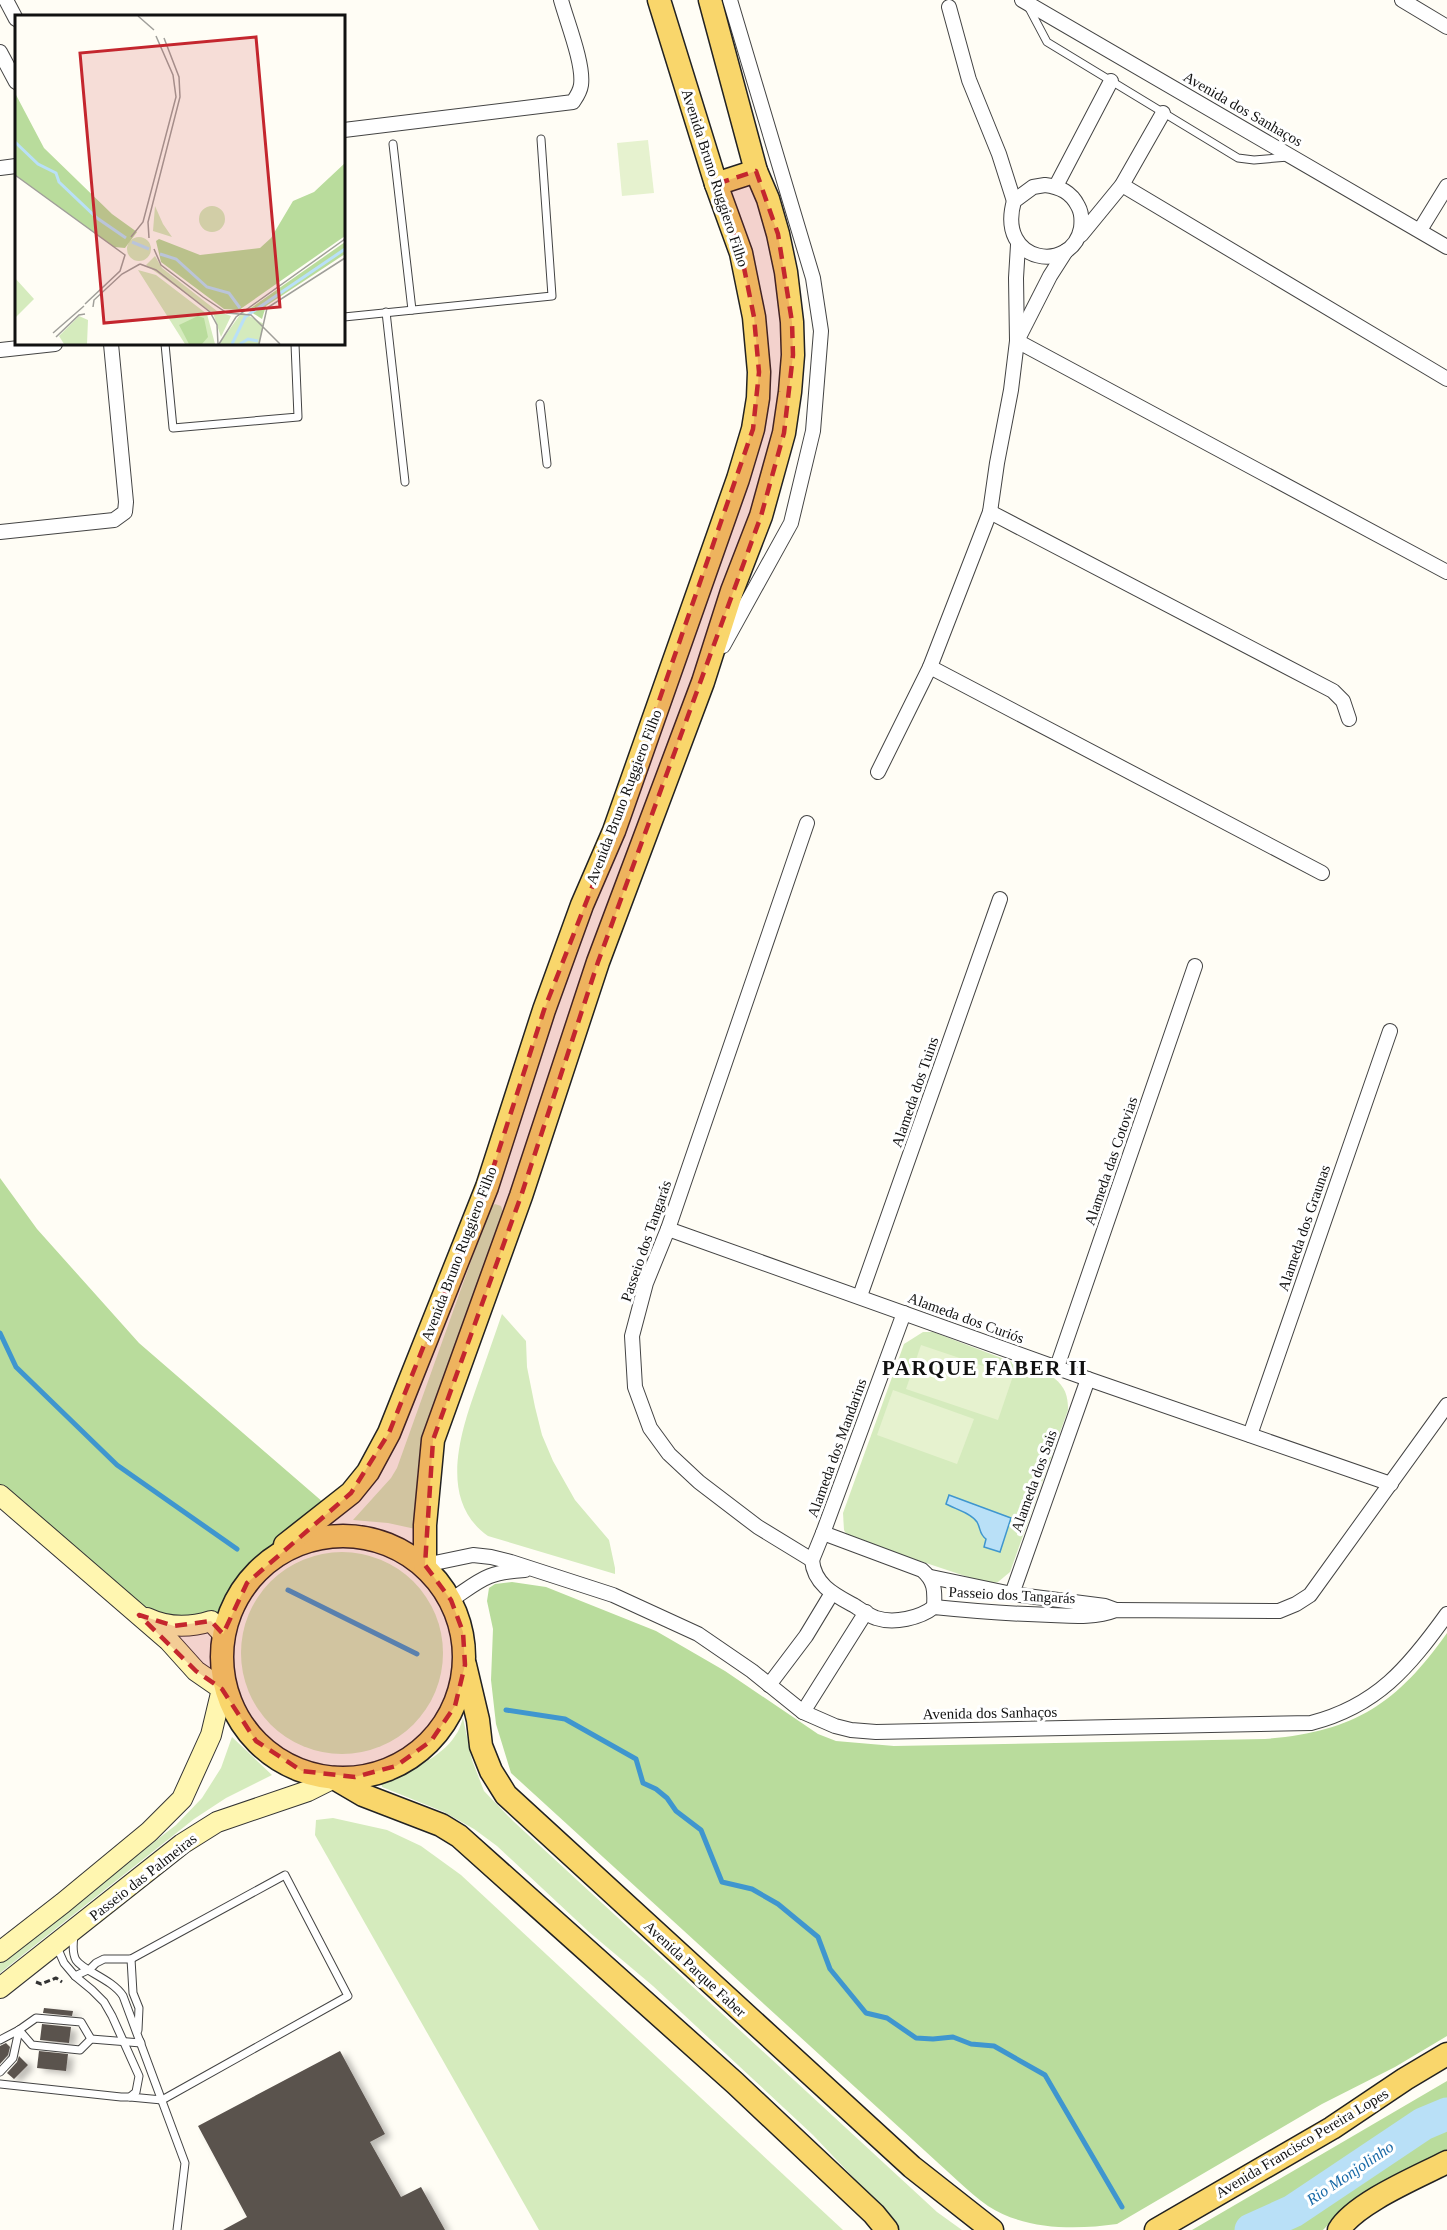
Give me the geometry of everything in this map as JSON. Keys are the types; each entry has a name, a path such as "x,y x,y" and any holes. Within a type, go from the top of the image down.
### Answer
{"main road":[{"name":"Avenida Bruno Ruggiero Filho","path":"222,1689 223,1634 234,1604 247,1583 285,1545 351,1493 368,1472 379,1453 486,1187 544,1010 582,905 614,831 734,490 753,429 759,372 754,317 741,253 716,184 659,0"},
{"path":"425,1565 433,1440 521,1196 598,962 703,682 732,591 761,516 784,433 793,356 792,322 786,272 768,199 756,171 710,0"},
{"path":"716,184 756,171"},
{"path":"486,1187 521,1196"},
{"path":"222,1689 244,1727 269,1753 302,1771 334,1778 355,1777 386,1770 415,1755 431,1742 455,1706 462,1687 465,1665 463,1632 451,1600 425,1565 382,1542 353,1536 323,1537 285,1545"},
{"name":"Avenida Parque Faber","path":"465,1665 478,1720 481,1746 490,1771 506,1795 912,2167 992,2230"},
{"path":"334,1778 363,1795 441,1825 467,1843 735,2083 866,2206 887,2230"},
{"name":"Avenida Francisco Pereira Lopes","path":"1156,2230 1332,2128 1405,2079 1447,2055"},
{"path":"1339,2230 1342,2224 1384,2194 1447,2162"}],"street":[{"path":"6,0 15,17"},
{"path":"345,130 573,102 582,82 580,66 561,0"},
{"path":"703,682 791,523 813,431 821,331 813,278 730,0"},
{"path":"1402,0 1447,27"},
{"name":"Avenida dos Sanhaços","path":"1024,1 1447,247"},
{"path":"878,772 930,667 990,512 1017,341 1018,244 1010,223 1014,201 999,154 969,80 949,7"},
{"path":"0,52 15,80"},
{"path":"1056,186 1111,81"},
{"path":"1017,341 1050,276 1066,251 1122,185 1163,112"},
{"path":"0,168 15,166"},
{"path":"1122,185 1447,379"},
{"path":"1014,201 1033,187 1056,186 1066,191 1075,200 1080,210 1082,221 1080,237"},
{"path":"1420,230 1447,186"},
{"path":"1018,244 1036,255 1046,257 1066,251"},
{"path":"1017,341 1447,572"},
{"path":"0,350 46,345"},
{"path":"0,532 114,520 125,512 126,502 111,345"},
{"path":"990,512 1333,691 1343,701 1349,719"},
{"path":"930,667 1322,873"},
{"name":"Passeio dos Tangarás","path":"807,823 668,1229 646,1283 632,1336 635,1387 650,1428 669,1454 699,1482 759,1527 812,1560 813,1570 821,1584 832,1593 877,1618 907,1619 924,1615 934,1607 1005,1614 1064,1615 1101,1615 1116,1610 1279,1611 1310,1595 1447,1405"},
{"name":"Alameda dos Tuins","path":"860,1296 1000,898"},
{"name":"Alameda das Cotovias","path":"1057,1367 1195,966"},
{"name":"Alameda dos Graunas","path":"1250,1435 1390,1031"},
{"name":"Alameda dos Curiós","path":"668,1229 1391,1484"},
{"name":"Alameda dos Mandarins","path":"812,1560 904,1313"},
{"name":"Alameda dos Sais","path":"1012,1594 1088,1379"},
{"path":"0,1496 169,1641 196,1671 222,1689"},
{"name":"Passeio dos Tangarás","path":"823,1533 922,1570 931,1577 1012,1594 1105,1606 1116,1610"},
{"name":"Avenida dos Sanhaços","path":"425,1565 473,1555 511,1562 613,1594 698,1634 803,1712 835,1726 876,1732 1311,1723 1348,1710 1383,1690 1418,1654 1447,1614"},
{"name":"Avenida dos Sanhaços","path":"451,1600 473,1583 493,1573 533,1569"},
{"path":"931,1577 935,1590 934,1607"},
{"path":"769,1685 806,1636 832,1593"},
{"path":"803,1712 866,1612"},
{"path":"139,1615 174,1626 211,1621 223,1634"},
{"name":"Passeio das Palmeiras","path":"0,1952 63,1904 141,1839 182,1799 211,1735 222,1689"},
{"name":"Passeio das Palmeiras","path":"0,1988 182,1844 217,1822 308,1791 334,1778"}],"lane":[{"path":"1024,1 1047,42 1238,158 1264,160 1292,156"},
{"path":"345,317 552,296 541,139"},
{"path":"393,144 412,310"},
{"path":"387,312 405,482"},
{"path":"165,345 173,428 298,417 295,345"},
{"path":"540,405 547,464"},
{"path":"0,2084 162,2100 348,1996 285,1875 131,1959 104,1959 90,1970 75,1976"},
{"path":"74,1930 73,1947 76,1960 117,1987 123,1996 185,2163 177,2230"},
{"path":"56,1945 64,1963 104,2002 139,2076 136,2092 130,2097"},
{"path":"131,1959 133,1992 139,2007 138,2032 141,2043"},
{"path":"0,2040 19,2031 36,2018 81,2022 91,2039"},
{"path":"19,2031 32,2046 80,2050 91,2039 141,2043"},
{"path":"0,2072 13,2058 19,2031"}],"path":[{"path":"31,1980 41,1984 56,1978 64,1983"}],"highlighted area":[{"path":"756,171 778,234 792,322 793,355 784,433 761,516 598,962 521,1196 433,1440 425,1565 451,1600 463,1632 465,1665 455,1706 431,1741 396,1766 355,1777 302,1771 256,1741 222,1689 196,1671 139,1615 174,1626 211,1621 223,1634 247,1583 351,1493 389,1433 487,1187 544,1010 614,831 753,429 759,372 754,317 741,253 716,184"}],"green space":[{"path":"648,140 654,193 622,196 617,143"},
{"path":"0,1178 37,1229 139,1343 331,1509 277,1552 253,1576 234,1603 223,1634 162,1624 0,1495"},
{"path":"495,1204 501,1206 503,1212 422,1444 417,1476 420,1530 388,1523 353,1520 391,1478 397,1468 490,1208"},
{"path":"502,1314 526,1341 527,1367 535,1407 542,1435 553,1461 575,1500 609,1540 615,1574 488,1536 472,1521 463,1504 458,1484 457,1464 460,1443 471,1402"},
{"path":"923,1332 933,1332 1054,1378 1063,1388 1066,1396 1068,1410 1010,1572 998,1582 989,1584 848,1537 844,1530 843,1513 904,1344"},
{"path":"921,1345 1013,1376 998,1420 906,1389"},
{"path":"893,1390 974,1419 957,1464 877,1435"},
{"path":"342,1552 371,1556 390,1564 420,1589 431,1605 439,1624 443,1653 439,1682 431,1701 406,1731 390,1742 371,1750 342,1754 313,1750 294,1742 264,1717 253,1701 245,1682 241,1653 245,1624 253,1605 278,1575 294,1564 313,1556"},
{"path":"512,1582 546,1587 656,1631 725,1671 818,1734 836,1741 894,1746 1265,1739 1323,1730 1370,1710 1390,1696 1428,1658 1447,1633 1447,2036 1395,2067 1322,2104 1117,2224 1084,2227 1051,2226 1034,2224 1002,2214 988,2206 959,2182 511,1773 496,1724 491,1680 493,1629 487,1601 489,1588 495,1584"},
{"path":"463,1718 472,1760 484,1791 513,1821 937,2212 962,2230 898,2230 867,2192 813,2135 653,1986 589,1932 497,1846 474,1829 444,1812 382,1787 381,1782 411,1770 441,1752 456,1734"},
{"path":"232,1737 272,1775 226,1798 194,1819 0,1973 0,1961 176,1825 202,1798 221,1768"},
{"path":"333,1818 387,1830 421,1846 461,1875 843,2230 539,2230 315,1835 316,1820"},
{"path":"1447,2081 1447,2151 1365,2195 1323,2230 1192,2230"}],"water":[{"path":"949,1495 1011,1518 1000,1552 984,1547 986,1539 977,1522 967,1514 946,1504"}],"building":[{"path":"44,2008 73,2011 72,2016 43,2013"},
{"path":"42,2024 71,2027 69,2043 40,2040"},
{"path":"6,2043 10,2047 8,2055 0,2064 0,2046"},
{"path":"39,2051 68,2054 66,2071 37,2068"},
{"path":"340,2051 385,2134 370,2142 401,2197 421,2187 445,2230 223,2230 247,2217 198,2126"},
{"path":"19,2056 28,2065 14,2079 7,2073 17,2062"}],"waterway":[{"path":"0,1333 16,1367 117,1465 237,1549"},
{"path":"288,1590 417,1654"},
{"path":"506,1710 565,1719 636,1759 643,1783 656,1789 667,1798 676,1811 701,1830 722,1882 752,1889 778,1904 818,1937 830,1969 866,2013 887,2018 916,2038 953,2037 971,2044 994,2046 1045,2075 1122,2207"},
{"name":"Rio Monjolinho","path":"1251,2230 1293,2211 1423,2124 1447,2114"}],"district":[{"name":"PARQUE FABER II","path":"985,1368"}]}
